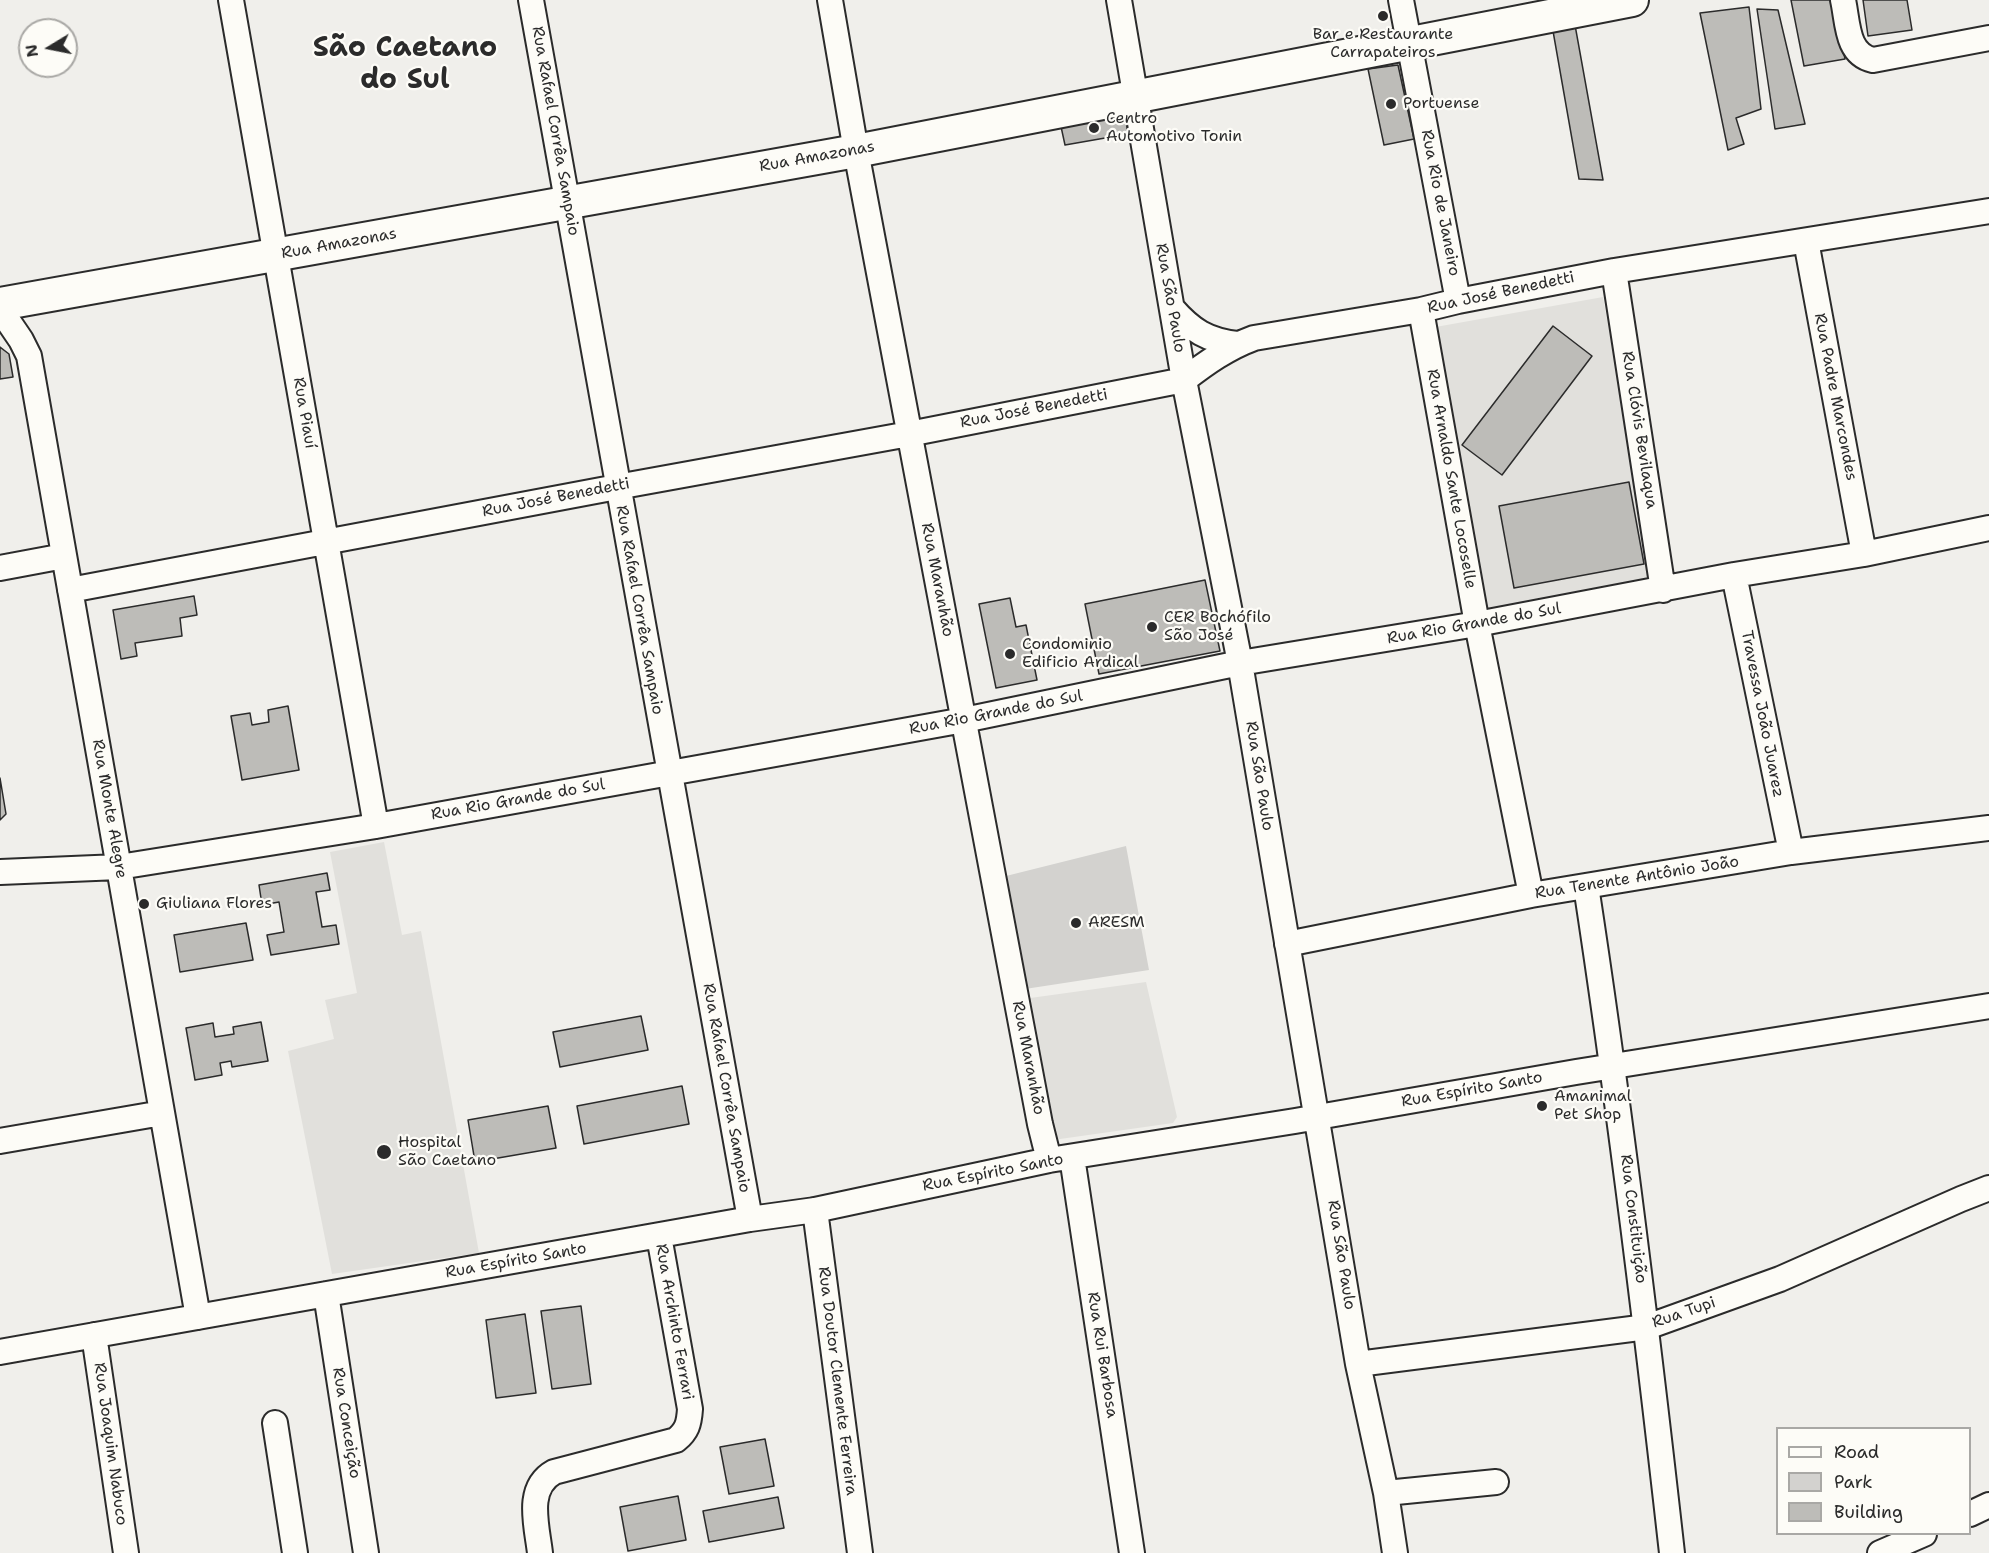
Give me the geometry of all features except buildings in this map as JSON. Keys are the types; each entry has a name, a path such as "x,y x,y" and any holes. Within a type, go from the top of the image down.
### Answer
{"main road":[{"name":"Rua Amazonas","path":"0,304 856,151 1632,0"}],"street":[{"name":"Rua Piauí","path":"231,0 376,826"},
{"name":"Rua Rafael Corrêa Sampaio","path":"531,0 750,1220"},
{"name":"Rua Maranhão","path":"830,0 856,151 1038,1113 1060,1159"},
{"name":"Rua São Paulo","path":"1119,0 1184,380 1240,663 1358,1364 1386,1493 1395,1553"},
{"name":"Rua Rio de Janeiro","path":"1401,0 1458,300"},
{"path":"1844,0 1852,46 1858,54 1865,58 1873,60 1989,38"},
{"name":"Rua José Benedetti","path":"70,590 617,486 909,434 1184,380 1237,344 1254,338 1420,310 1458,300 1614,271 1989,211"},
{"name":"Rua Padre Marcondes","path":"1806,241 1864,554"},
{"name":"Rua Clóvis Bevilaqua","path":"1614,271 1663,590"},
{"path":"1172,308 1185,323 1200,334 1218,342 1237,344"},
{"name":"Rua Monte Alegre","path":"0,309 29,356 198,1317"},
{"name":"Rua Arnaldo Sante Locoselle","path":"1420,310 1477,624 1531,895"},
{"name":"Rua Rio Grande do Sul","path":"0,872 119,867 376,826 964,720 1240,663 1477,624 1734,575 1864,554 1989,528"},
{"path":"0,568 64,556"},
{"name":"Travessa João Juarez","path":"1734,575 1791,852"},
{"name":"Rua Tenente Antônio João","path":"1287,944 1531,895 1791,852 1989,828"},
{"name":"Rua Constituição","path":"1586,886 1614,1066 1647,1327 1672,1553"},
{"name":"Rua Espírito Santo","path":"0,1352 815,1210 1060,1159 1989,1006"},
{"path":"0,1141 162,1113"},
{"name":"Rua Rui Barbosa","path":"1060,1159 1132,1553"},
{"name":"Rua Tupi","path":"1358,1364 1647,1327 1780,1279 1989,1188"},
{"name":"Rua Doutor Clemente Ferreira","path":"815,1210 860,1553"},
{"name":"Rua Archinto Ferrari","path":"540,1553 535,1509 540,1483 546,1477 554,1472 675,1440 686,1432 690,1409 659,1236"},
{"name":"Rua Conceição","path":"326,1294 366,1553"},
{"name":"Rua Joaquim Nabuco","path":"94,1335 126,1553"},
{"path":"275,1423 295,1553"},
{"path":"1386,1493 1496,1482"},
{"path":"1971,1514 1989,1505"},
{"path":"1880,1553 1920,1535"}],"shaded area":[{"path":"1603,297 1653,581 1480,612 1430,328"},
{"name":"Hospital São Caetano","path":"384,842 402,935 421,931 479,1253 332,1274 288,1051 334,1039 325,1000 357,993 330,852"},
{"path":"1146,982 1177,1117 1173,1123 1053,1140 1023,999"}],"green space":[{"name":"ARESM","path":"1126,846 1149,970 1025,989 1002,877"}],"place":[{"name":"Bar e Restaurante Carrapateiros","path":"1383,16"},
{"name":"Portuense","path":"1391,104"},
{"name":"Centro Automotivo Tonin","path":"1094,128"},
{"name":"CER Bochófilo São José","path":"1152,627"},
{"name":"Condominio Edificio Ardical","path":"1010,654"},
{"name":"Giuliana Flores","path":"144,904"},
{"name":"ARESM","path":"1076,923"},
{"name":"Amanimal Pet Shop","path":"1542,1106"},
{"name":"Hospital São Caetano","path":"384,1152"}],"district":[{"name":"São Caetano do Sul","path":"405,65"}]}
